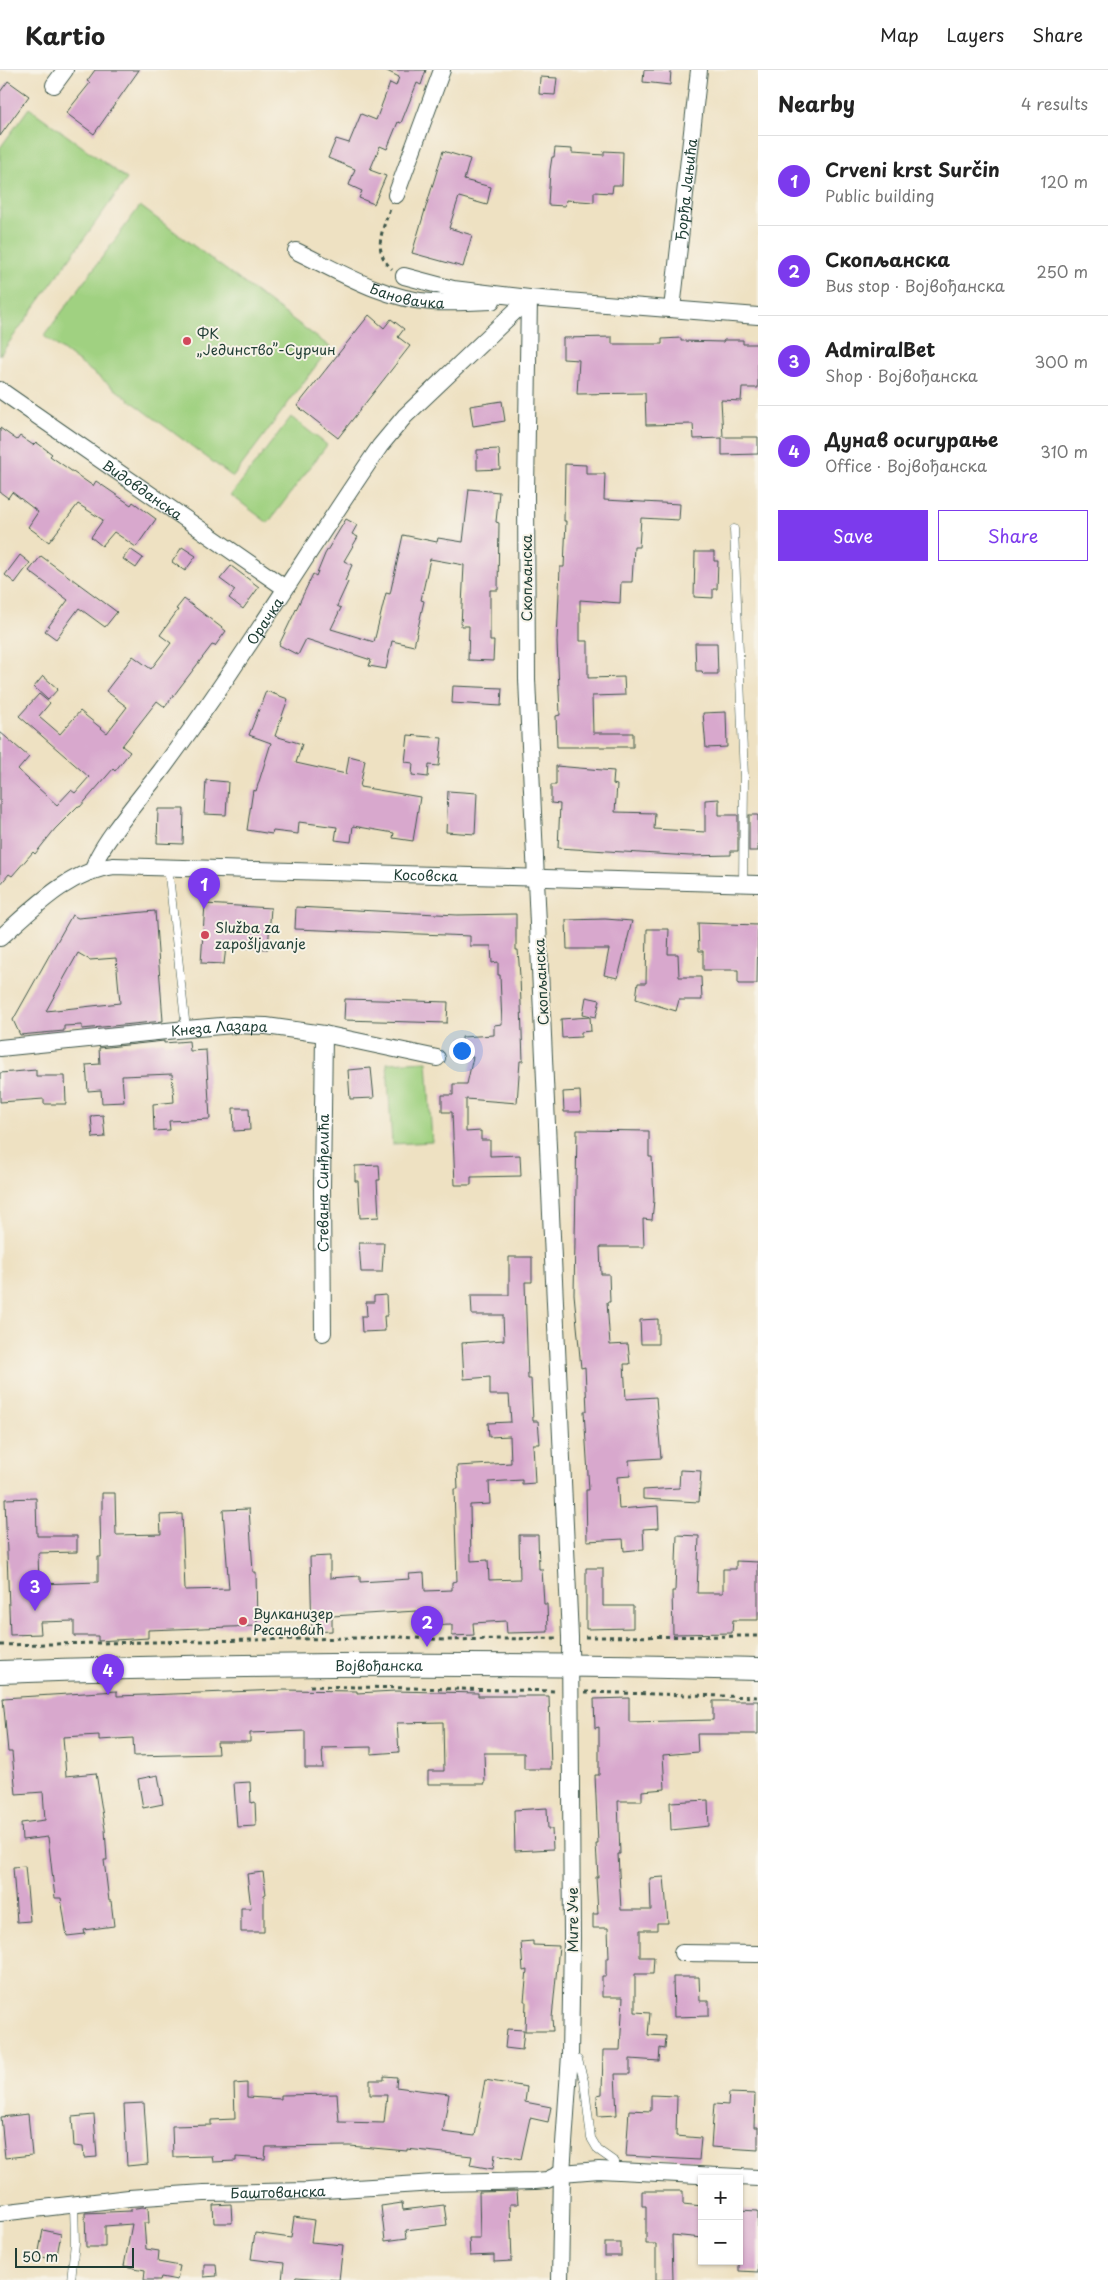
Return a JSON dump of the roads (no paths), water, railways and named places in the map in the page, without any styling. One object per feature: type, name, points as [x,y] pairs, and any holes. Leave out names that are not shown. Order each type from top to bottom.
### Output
[{"type":"main road","name":"Војвођанска","points":[[0,1672],[158,1667],[441,1664],[758,1669]]},
{"type":"street","points":[[54,85],[65,70]]},
{"type":"street","points":[[396,195],[442,70]]},
{"type":"street","name":"Ђорђа Јањића","points":[[672,309],[699,70]]},
{"type":"street","name":"Бановачка","points":[[296,251],[376,289],[430,302],[471,302],[529,298]]},
{"type":"street","name":"Бановачка","points":[[404,276],[453,289],[529,298],[758,316]]},
{"type":"street","name":"Орачка","points":[[94,868],[96,859],[202,716],[285,588],[386,439],[405,416],[529,298]]},
{"type":"street","name":"Скопљанска","points":[[529,298],[526,491],[527,669],[571,1666]]},
{"type":"street","name":"Видовданска","points":[[0,390],[285,588]]},
{"type":"street","name":"Косовска","points":[[94,868],[114,866],[168,867],[750,884]]},
{"type":"street","points":[[0,938],[35,907],[69,881],[94,868]]},
{"type":"street","name":"Кнеза Лазара","points":[[0,1048],[233,1025],[266,1026],[324,1034],[437,1058]]},
{"type":"street","name":"Стевана Синђелића","points":[[323,1333],[324,1034]]},
{"type":"street","name":"Мите Уче","points":[[560,2280],[558,2175],[570,2055],[572,1938],[571,1666]]},
{"type":"street","points":[[682,1953],[758,1954]]},
{"type":"street","name":"Баштованска","points":[[0,2213],[74,2204],[204,2194],[308,2191],[435,2182],[535,2181],[547,2180],[578,2170],[616,2170],[758,2178]]},
{"type":"lane","points":[[734,529],[750,884]]},
{"type":"lane","points":[[168,867],[186,1029]]},
{"type":"lane","points":[[570,2055],[578,2060],[582,2072],[591,2138],[598,2150],[615,2162],[616,2170]]},
{"type":"lane","points":[[72,2280],[75,2243],[74,2204]]},
{"type":"place","name":"ФК „Јединство”-Сурчин","points":[[187,341]]},
{"type":"place","name":"Crveni krst Surčin","points":[[204,909]]},
{"type":"place","name":"Služba za zapošljavanje","points":[[205,935]]},
{"type":"place","name":"AdmiralBet","points":[[35,1611]]},
{"type":"place","name":"Вулканизер Ресановић","points":[[243,1621]]},
{"type":"place","name":"Скопљанска","points":[[427,1647]]},
{"type":"place","name":"Дунав осигурање","points":[[108,1695]]}]
